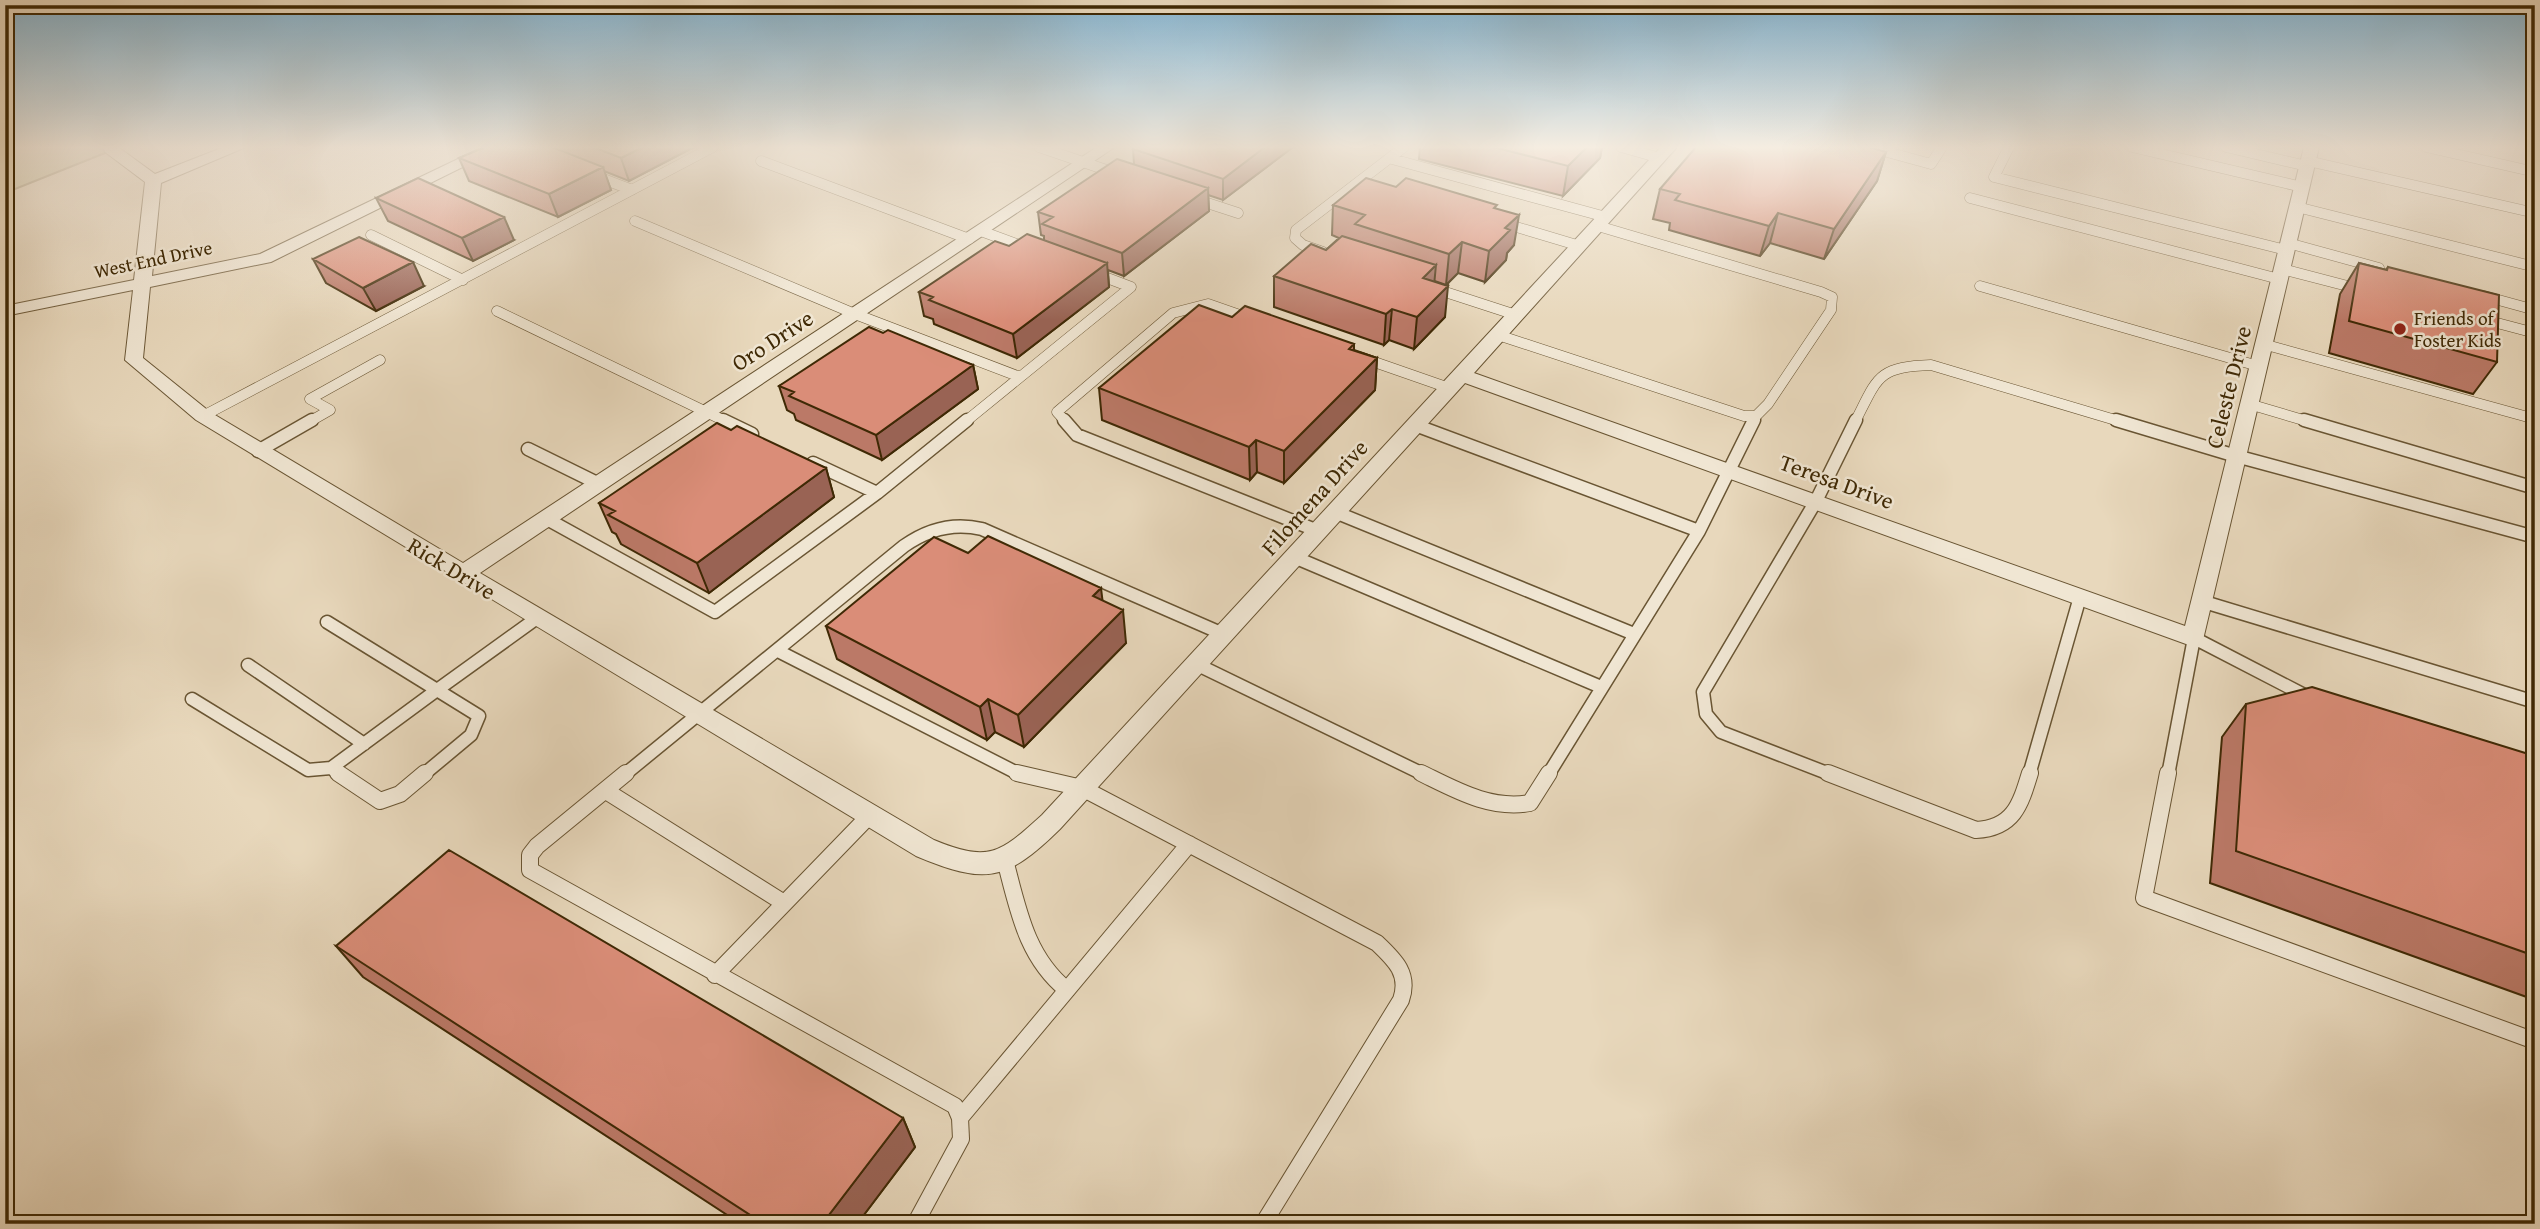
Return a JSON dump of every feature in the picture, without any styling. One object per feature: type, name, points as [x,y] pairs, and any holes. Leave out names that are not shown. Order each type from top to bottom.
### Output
[{"type":"street","name":"Rick Drive","points":[[150,204],[135,360],[203,416],[463,574],[870,815],[947,858],[995,864]]},
{"type":"street","name":"West End Drive","points":[[5,311],[265,258],[378,204]]},
{"type":"street","name":"Oro Drive","points":[[463,574],[1021,204]]},
{"type":"street","name":"Filomena Drive","points":[[995,864],[1032,841],[1618,204]]},
{"type":"street","name":"Celeste Drive","points":[[2194,638],[2297,207]]},
{"type":"street","name":"Teresa Drive","points":[[1455,382],[1730,470],[2194,638]]},
{"type":"lane","points":[[203,416],[605,204]]},
{"type":"lane","points":[[886,204],[975,235],[1044,254]]},
{"type":"lane","points":[[1212,204],[1238,213]]},
{"type":"lane","points":[[1328,254],[1303,245],[1295,238],[1296,230],[1330,204]]},
{"type":"lane","points":[[1196,664],[1475,799],[1513,806],[1530,803],[1699,531],[1756,416],[1768,404],[1832,310],[1832,297],[1821,292],[1543,204]]},
{"type":"lane","points":[[2002,204],[2284,260],[2392,272]]},
{"type":"lane","points":[[2090,204],[2284,260],[2375,293]]},
{"type":"lane","points":[[2503,204],[2535,212]]},
{"type":"lane","points":[[2297,207],[2535,267]]},
{"type":"lane","points":[[1486,218],[1580,246]]},
{"type":"lane","points":[[635,221],[855,314],[1020,377]]},
{"type":"lane","points":[[371,235],[463,279]]},
{"type":"lane","points":[[547,519],[715,612],[877,493],[1131,287],[1081,268]]},
{"type":"lane","points":[[1428,286],[1516,315]]},
{"type":"lane","points":[[1980,286],[2258,366]]},
{"type":"lane","points":[[2470,292],[2535,310]]},
{"type":"lane","points":[[1259,322],[1208,304],[1173,313],[1057,412],[1077,435],[1318,531]]},
{"type":"lane","points":[[497,311],[768,441]]},
{"type":"lane","points":[[2468,316],[2535,333]]},
{"type":"lane","points":[[1498,335],[1744,416],[1756,416]]},
{"type":"lane","points":[[2263,344],[2535,419]]},
{"type":"lane","points":[[1348,353],[1455,382]]},
{"type":"lane","points":[[258,451],[330,410],[310,399],[380,360]]},
{"type":"lane","points":[[2080,597],[2027,783],[2013,815],[1996,829],[1976,830],[1721,732],[1706,717],[1701,707],[1703,692],[1816,501],[1877,378],[1900,366],[1931,365],[2236,456],[2535,537]]},
{"type":"lane","points":[[2249,404],[2535,488]]},
{"type":"lane","points":[[1415,425],[1699,531]]},
{"type":"lane","points":[[528,449],[599,484]]},
{"type":"lane","points":[[804,458],[877,493]]},
{"type":"lane","points":[[1335,512],[1634,634]]},
{"type":"lane","points":[[915,1224],[961,1139],[960,1118],[955,1107],[530,870],[530,855],[537,846],[915,537],[958,525],[982,529],[1223,634]]},
{"type":"lane","points":[[1294,557],[1601,687]]},
{"type":"lane","points":[[2201,601],[2535,702]]},
{"type":"lane","points":[[192,699],[308,770],[331,768],[537,618]]},
{"type":"lane","points":[[327,622],[479,716],[471,735],[400,794],[380,801],[331,768]]},
{"type":"lane","points":[[2319,700],[2294,692],[2194,638],[2144,898],[2535,1041]]},
{"type":"lane","points":[[778,651],[1023,776],[1082,788],[1377,943],[1404,971],[1406,991],[1401,1000],[1263,1224]]},
{"type":"lane","points":[[248,665],[364,744]]},
{"type":"lane","points":[[606,791],[784,903]]},
{"type":"lane","points":[[715,975],[870,815]]},
{"type":"lane","points":[[960,1118],[1189,844]]},
{"type":"lane","points":[[995,864],[1035,959],[1051,980],[1067,990]]},
{"type":"building","points":[[390,204],[476,204],[504,217],[462,238]]},
{"type":"building","points":[[1049,204],[1186,204],[1122,253],[1042,224],[1053,217],[1038,212]]},
{"type":"building","points":[[1495,204],[1497,205],[1494,208],[1519,215],[1505,228],[1510,230],[1489,251],[1462,242],[1449,254],[1355,224],[1365,215],[1333,205]]},
{"type":"building","points":[[1691,204],[1851,204],[1834,229],[1778,213],[1769,226]]},
{"type":"building","points":[[1027,234],[1107,263],[1013,334],[929,300],[933,297],[919,292],[995,241],[1009,246]]},
{"type":"building","points":[[1342,236],[1436,265],[1423,278],[1448,286],[1417,317],[1392,309],[1386,314],[1274,276],[1311,244],[1326,250]]},
{"type":"building","points":[[359,237],[413,262],[363,288],[313,259]]},
{"type":"building","points":[[2359,263],[2387,270],[2388,267],[2499,295],[2497,362],[2349,321]]},
{"type":"building","points":[[1199,305],[1232,317],[1245,306],[1354,344],[1349,349],[1377,358],[1284,451],[1256,440],[1249,447],[1099,388]]},
{"type":"building","points":[[869,327],[883,333],[888,330],[973,365],[876,435],[789,396],[794,392],[779,386]]},
{"type":"building","points":[[717,423],[731,430],[737,426],[826,468],[697,563],[608,515],[615,511],[599,503]]},
{"type":"building","points":[[988,536],[1101,588],[1093,596],[1123,610],[1018,715],[988,699],[980,707],[826,626],[934,537],[968,553]]},
{"type":"building","points":[[2312,687],[2535,756],[2535,956],[2236,851],[2246,704]]},
{"type":"building","points":[[449,850],[903,1118],[822,1224],[764,1224],[336,946]]},
{"type":"place","name":"Friends of Foster Kids","points":[[2400,329]]}]
